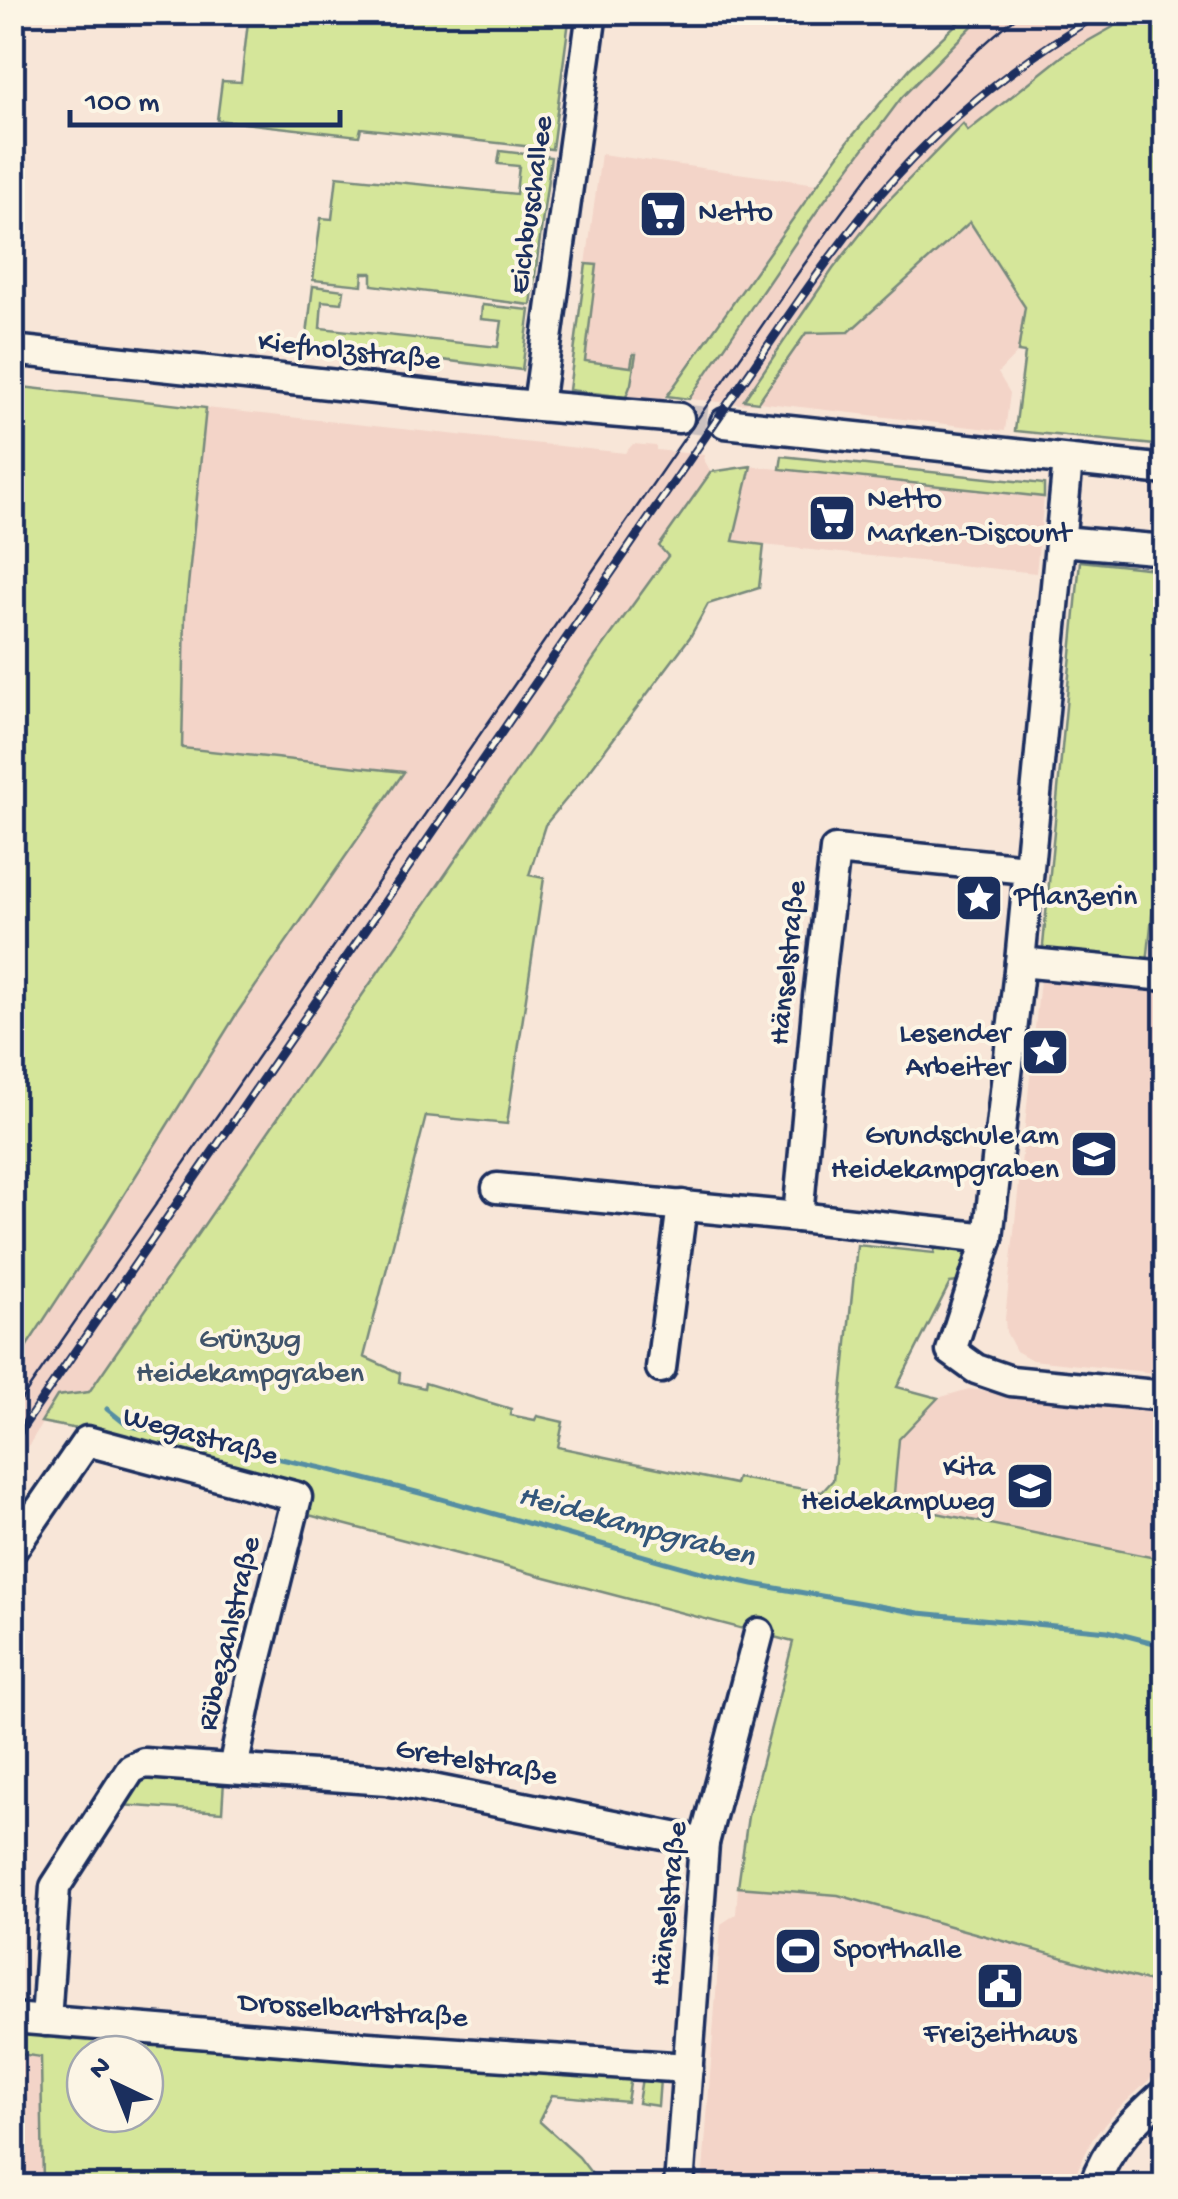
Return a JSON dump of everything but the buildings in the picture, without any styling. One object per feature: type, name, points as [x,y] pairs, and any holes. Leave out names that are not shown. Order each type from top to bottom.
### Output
[{"type":"street","name":"Eichbuschallee","points":[[538,406],[592,12]]},
{"type":"street","name":"Kiefholzstraße","points":[[12,350],[679,418]]},
{"type":"street","points":[[725,422],[1166,470]]},
{"type":"street","points":[[1068,460],[1020,962],[988,1238],[950,1351],[976,1370],[1012,1381],[1166,1396]]},
{"type":"street","points":[[1061,540],[1166,550]]},
{"type":"street","name":"Hänselstraße","points":[[798,1217],[835,850],[1028,869]]},
{"type":"street","points":[[1020,962],[1166,976]]},
{"type":"street","points":[[497,1188],[988,1238]]},
{"type":"street","points":[[661,1368],[682,1205]]},
{"type":"street","name":"Wegastraße","points":[[12,1550],[87,1441],[297,1497]]},
{"type":"street","name":"Rübezahlstraße","points":[[46,2021],[54,1887],[132,1769],[144,1763],[233,1768],[297,1497]]},
{"type":"street","name":"Hänselstraße","points":[[678,2186],[704,1843],[759,1632]]},
{"type":"street","name":"Gretelstraße","points":[[233,1768],[387,1780],[704,1843]]},
{"type":"street","name":"Drosselbartstraße","points":[[12,2018],[688,2068]]},
{"type":"street","points":[[1094,2186],[1118,2140],[1166,2092]]},
{"type":"shaded area","points":[[985,13],[1138,13],[1130,17],[971,222],[1025,307],[1018,352],[998,373],[1010,393],[1005,431],[758,402],[689,399],[819,208],[902,97]]},
{"type":"shaded area","points":[[601,154],[817,184],[663,400],[569,390]]},
{"type":"shaded area","points":[[206,408],[625,453],[633,444],[656,446],[656,450],[705,455],[711,472],[659,546],[668,555],[89,1392],[57,1397],[13,1473],[13,1367],[237,1013],[404,773],[181,748],[185,615]]},
{"type":"shaded area","points":[[751,466],[1044,497],[1036,573],[733,542]]},
{"type":"shaded area","name":"Grundschule am Heidekampgraben","points":[[1040,980],[1165,990],[1165,1374],[1032,1360],[1016,1351],[1006,1332]]},
{"type":"shaded area","name":"Kita Heidekampweg","points":[[969,1389],[1165,1411],[1165,1560],[893,1504],[899,1439],[938,1398]]},
{"type":"shaded area","points":[[738,1887],[838,1895],[1165,1986],[1165,2065],[1093,2138],[1073,2186],[702,2186],[721,1924],[736,1914]]},
{"type":"shaded area","points":[[13,2053],[41,2056],[43,2186],[13,2186]]},
{"type":"green space","points":[[969,12],[985,13],[902,97],[819,208],[689,399],[667,396],[849,140],[910,68]]},
{"type":"green space","points":[[249,13],[570,13],[552,149],[361,128],[359,136],[217,120],[222,81],[241,82]]},
{"type":"green space","points":[[1138,13],[1165,13],[1165,446],[1015,431],[1025,353],[1018,352],[1025,307],[970,222],[849,332],[806,333],[758,402],[744,400],[833,269],[881,208],[963,124],[968,131],[1065,54]]},
{"type":"green space","points":[[500,151],[551,157],[531,305],[372,285],[372,273],[363,273],[362,285],[313,280],[321,218],[332,219],[337,176],[516,194],[519,166],[498,164]]},
{"type":"green space","points":[[586,264],[597,265],[585,361],[631,367],[636,354],[626,397],[569,390]]},
{"type":"green space","points":[[313,286],[344,290],[342,303],[322,301],[320,328],[498,347],[502,321],[481,319],[482,305],[530,310],[522,370],[306,343]]},
{"type":"green space","points":[[13,386],[206,408],[185,615],[182,748],[404,772],[237,1013],[13,1367]]},
{"type":"green space","points":[[782,456],[1044,484],[1044,497],[780,469]]},
{"type":"green space","name":"Grünzug Heidekampgraben","points":[[751,466],[733,541],[764,545],[759,588],[708,604],[690,637],[545,825],[529,875],[544,878],[507,1124],[426,1116],[364,1357],[400,1373],[399,1382],[424,1388],[425,1383],[511,1409],[510,1415],[563,1422],[558,1447],[735,1484],[737,1478],[822,1492],[833,1480],[857,1245],[934,1253],[937,1240],[967,1248],[958,1282],[950,1283],[897,1387],[938,1398],[899,1439],[893,1504],[1165,1560],[1165,1986],[838,1895],[738,1887],[748,1816],[793,1642],[305,1514],[93,1432],[41,1422],[57,1396],[89,1392],[668,556],[659,546],[711,472]]},
{"type":"green space","points":[[1080,561],[1165,570],[1166,780],[1147,964],[1042,956]]},
{"type":"green space","points":[[143,1776],[224,1781],[222,1812],[119,1805]]},
{"type":"green space","points":[[12,2031],[65,2035],[65,2134],[165,2134],[165,2042],[631,2077],[627,2102],[552,2095],[539,2121],[579,2157],[601,2186],[43,2186],[41,2057],[13,2053]]},
{"type":"green space","points":[[642,2078],[660,2079],[658,2106],[638,2103]]},
{"type":"waterway","name":"Heidekampgraben","points":[[107,1409],[127,1425],[420,1493],[708,1574],[919,1613],[1108,1631],[1166,1646]]},
{"type":"tunnel","points":[[679,418],[725,423]]},
{"type":"tram line","points":[[12,1413],[852,197],[931,98],[1023,12]]},
{"type":"railway","points":[[12,1443],[831,257],[898,174],[944,128],[1020,66],[1102,12]]},
{"type":"place","name":"Netto","points":[[663,214]]},
{"type":"place","name":"Netto Marken-Discount","points":[[832,518]]},
{"type":"place","name":"Pflanzerin","points":[[979,898]]},
{"type":"place","name":"Lesender Arbeiter","points":[[1045,1052]]},
{"type":"place","name":"Grundschule am Heidekampgraben","points":[[1094,1154]]},
{"type":"place","name":"Kita Heidekampweg","points":[[1030,1486]]},
{"type":"place","name":"Sporthalle","points":[[798,1951]]},
{"type":"place","name":"Freizeithaus","points":[[1000,1986]]}]
